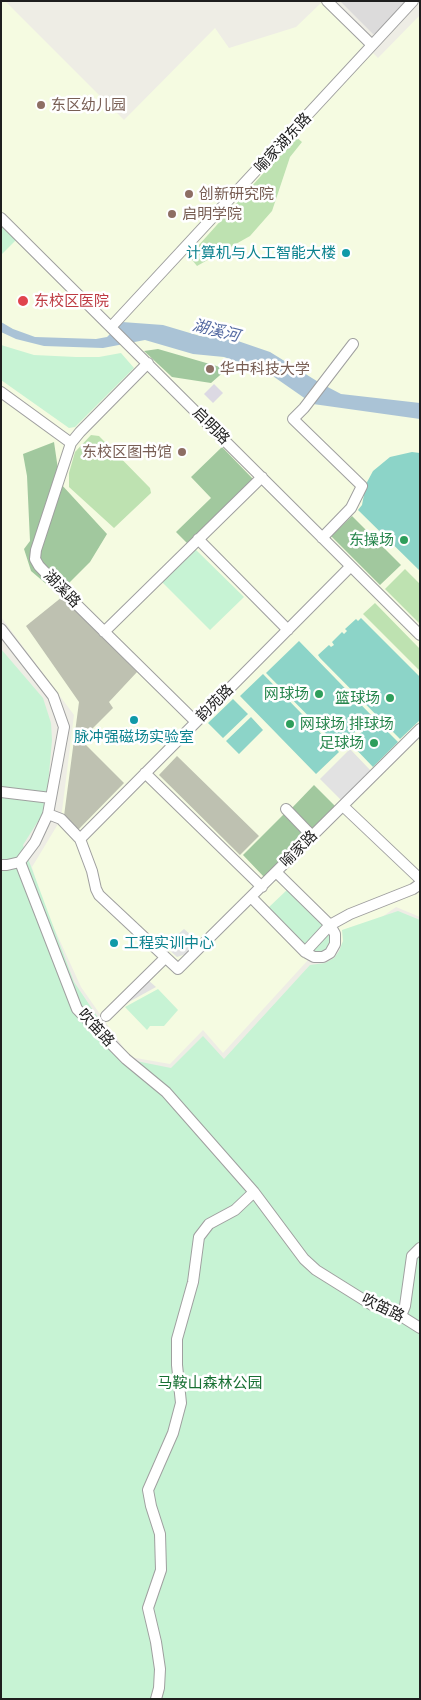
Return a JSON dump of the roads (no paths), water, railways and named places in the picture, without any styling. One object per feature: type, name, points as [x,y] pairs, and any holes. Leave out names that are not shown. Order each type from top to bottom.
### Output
[{"type":"street","points":[[327,1],[372,45]]},
{"type":"street","name":"喻家湖东路","points":[[111,327],[413,1]]},
{"type":"street","name":"启明路","points":[[1,218],[420,635]]},
{"type":"street","points":[[322,538],[351,508],[362,486],[294,419],[353,344]]},
{"type":"street","points":[[1,392],[71,444],[80,432],[148,363]]},
{"type":"street","name":"湖溪路","points":[[71,444],[36,550],[36,559],[39,566],[196,722]]},
{"type":"street","points":[[104,632],[262,477]]},
{"type":"street","points":[[198,540],[288,630]]},
{"type":"street","name":"韵苑路","points":[[80,839],[350,567]]},
{"type":"street","points":[[1,629],[53,696],[64,727],[48,814],[35,842],[20,862],[1,865]]},
{"type":"street","name":"喻家路","points":[[165,958],[178,969],[420,729]]},
{"type":"street","points":[[145,773],[262,886]]},
{"type":"street","points":[[2,791],[51,798]]},
{"type":"street","points":[[343,806],[420,879]]},
{"type":"street","points":[[286,809],[312,836]]},
{"type":"street","points":[[48,814],[61,819],[80,839],[99,895],[165,958],[106,1016]]},
{"type":"street","name":"吹笛路","points":[[20,862],[77,1010],[126,1059],[166,1092],[254,1192],[310,1265],[372,1305],[400,1316],[420,1328]]},
{"type":"street","points":[[251,897],[305,952],[314,957],[323,957],[330,953],[335,944],[335,934],[330,925],[276,872]]},
{"type":"street","points":[[305,952],[330,925],[350,914],[413,889],[420,884]]},
{"type":"street","points":[[156,1699],[159,1688],[160,1669],[148,1608],[161,1570],[160,1534],[148,1490],[173,1433],[181,1403],[177,1365],[177,1339],[193,1282],[199,1237],[209,1224],[235,1210],[254,1192]]},
{"type":"street","points":[[400,1316],[405,1306],[412,1256],[420,1248]]},
{"type":"place","name":"东区幼儿园","points":[[41,105]]},
{"type":"place","name":"创新研究院","points":[[189,194]]},
{"type":"place","name":"启明学院","points":[[172,214]]},
{"type":"place","name":"计算机与人工智能大楼","points":[[346,253]]},
{"type":"place","name":"东校区医院","points":[[23,301]]},
{"type":"place","name":"华中科技大学","points":[[210,369]]},
{"type":"place","name":"东校区图书馆","points":[[182,452]]},
{"type":"place","name":"东操场","points":[[404,540]]},
{"type":"place","name":"网球场","points":[[319,694]]},
{"type":"place","name":"篮球场","points":[[390,698]]},
{"type":"place","name":"脉冲强磁场实验室","points":[[134,720]]},
{"type":"place","name":"网球场 排球场","points":[[290,724]]},
{"type":"place","name":"足球场","points":[[374,743]]},
{"type":"place","name":"工程实训中心","points":[[114,943]]},
{"type":"water label","name":"湖溪河","points":[[216,331]]},
{"type":"park label","name":"马鞍山森林公园","points":[[210,1383]]}]
